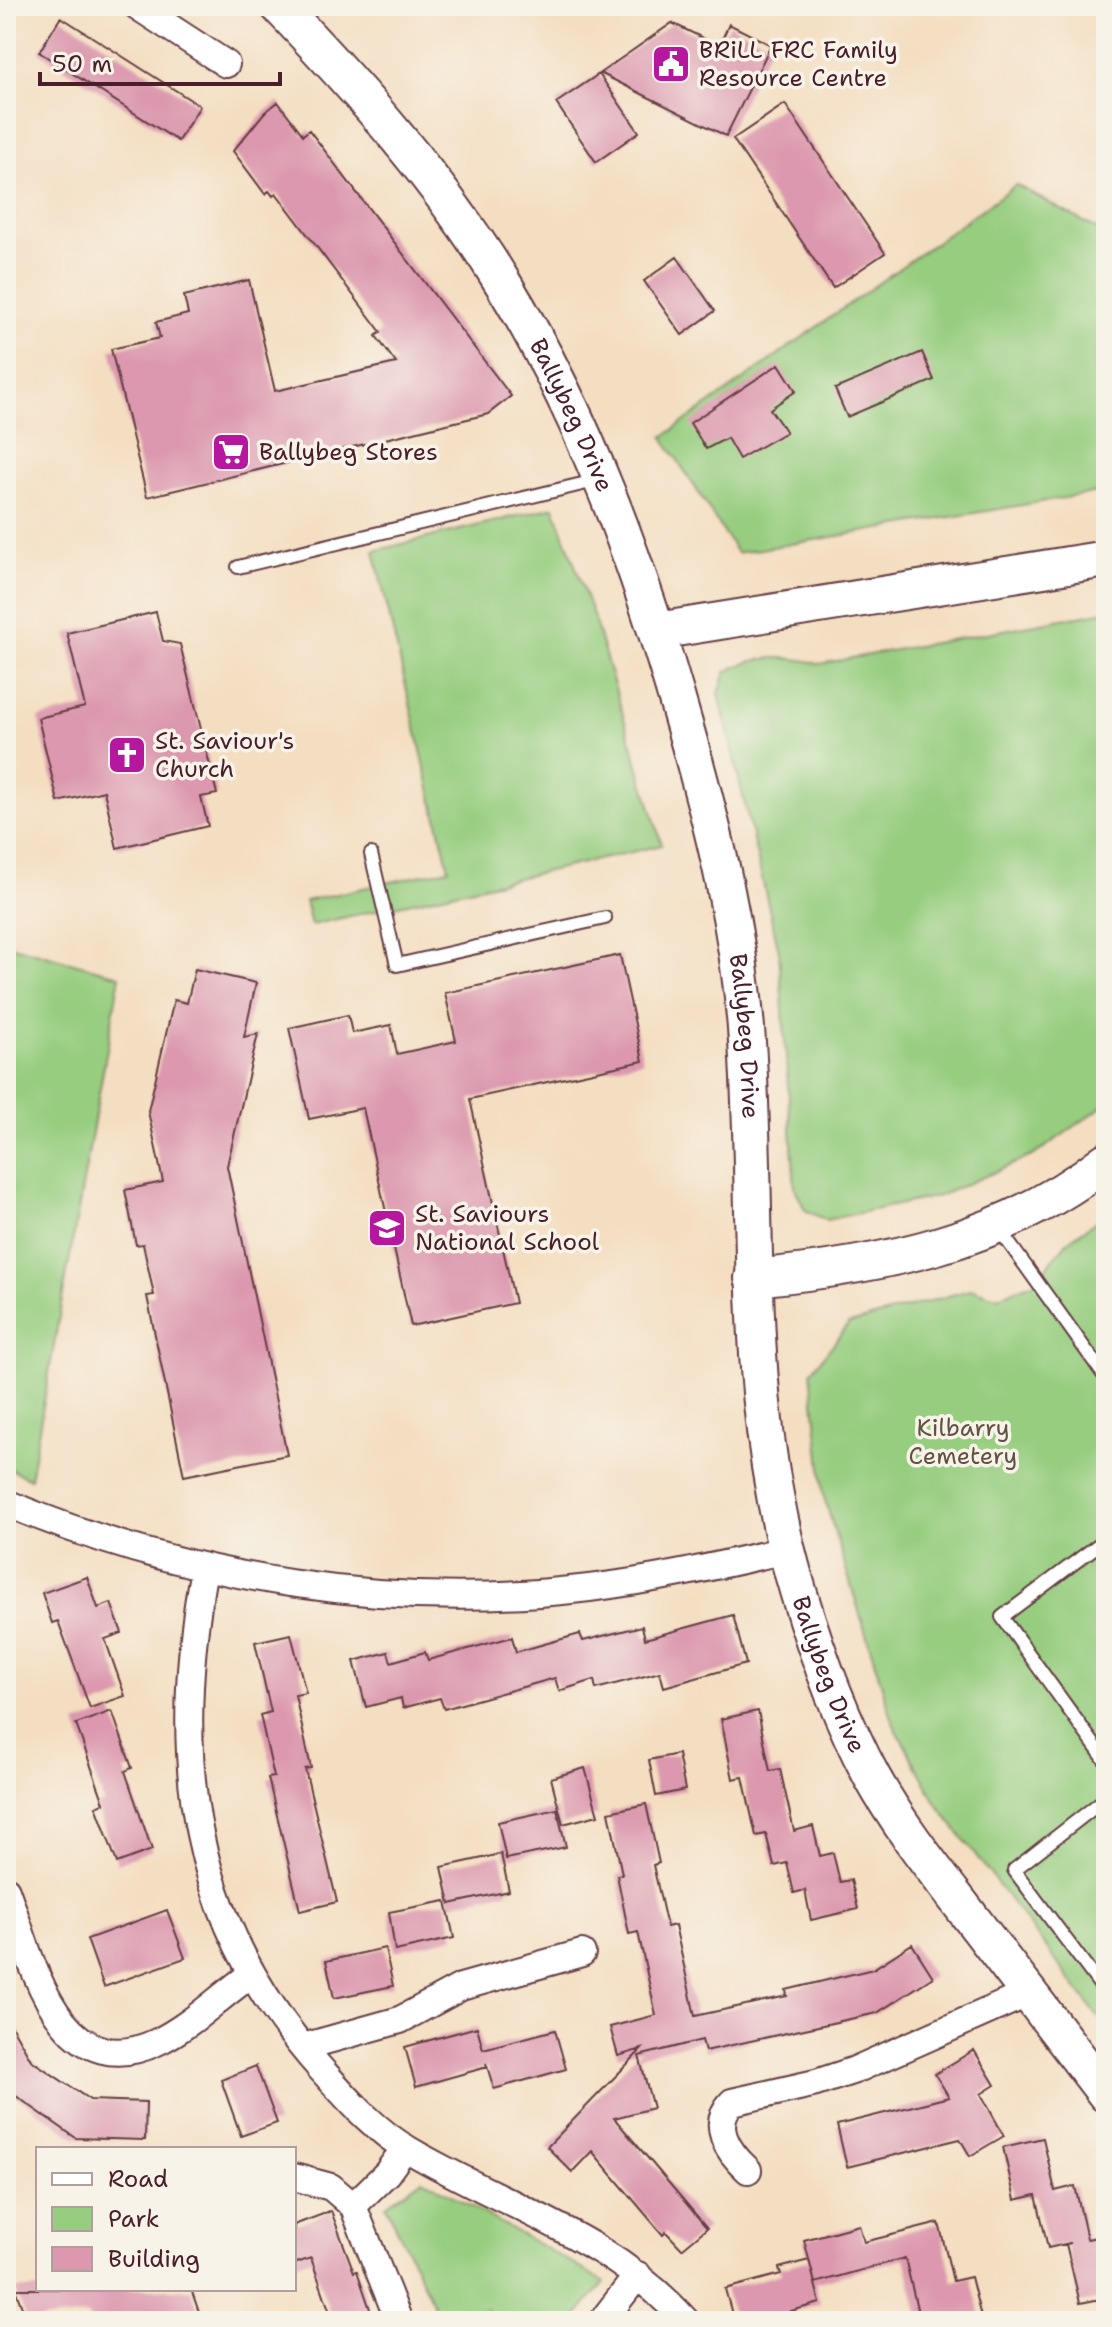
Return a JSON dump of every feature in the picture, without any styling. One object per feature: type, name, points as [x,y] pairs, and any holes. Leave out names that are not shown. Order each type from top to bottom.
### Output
[{"type":"street","points":[[137,6],[226,64]]},
{"type":"street","name":"Ballybeg Drive","points":[[279,6],[405,148],[474,239],[534,339],[602,479],[657,631],[713,825],[735,927],[751,1112],[753,1278],[762,1427],[786,1550],[831,1688],[874,1781],[917,1846],[1106,2094]]},
{"type":"street","points":[[657,631],[1106,559]]},
{"type":"street","points":[[753,1278],[902,1258],[997,1226],[1050,1198],[1106,1161]]},
{"type":"street","points":[[6,1503],[103,1539],[204,1568],[343,1590],[502,1595],[652,1579],[786,1550]]},
{"type":"street","points":[[204,1568],[195,1621],[187,1708],[194,1807],[217,1895],[252,1974],[303,2047],[348,2099],[405,2148],[571,2231],[638,2275],[686,2321]]},
{"type":"street","points":[[6,1890],[55,2014],[76,2037],[100,2049],[130,2051],[156,2042],[252,1974]]},
{"type":"street","points":[[303,2047],[400,2020],[461,1987],[582,1953]]},
{"type":"street","points":[[748,2170],[737,2160],[723,2138],[722,2116],[732,2102],[816,2083],[855,2070],[1029,1993]]},
{"type":"street","points":[[353,2206],[387,2173],[405,2148]]},
{"type":"street","points":[[296,2178],[331,2187],[353,2206],[399,2321]]},
{"type":"street","points":[[602,2321],[638,2275]]},
{"type":"lane","points":[[238,567],[602,479]]},
{"type":"lane","points":[[371,854],[397,965],[605,918]]},
{"type":"lane","points":[[997,1226],[1106,1378]]},
{"type":"lane","points":[[1106,1539],[1002,1617],[1106,1761]]},
{"type":"lane","points":[[1106,1798],[1014,1870],[1106,1993]]},
{"type":"green space","points":[[1016,185],[1106,234],[1106,491],[737,553],[663,437]]},
{"type":"green space","points":[[554,507],[593,615],[662,845],[311,925],[305,901],[449,869],[374,551]]},
{"type":"green space","points":[[1106,611],[1106,1104],[1034,1155],[939,1196],[826,1220],[805,1210],[795,1188],[779,951],[719,694],[726,672],[760,659],[796,659],[820,664]]},
{"type":"green space","points":[[6,944],[120,976],[30,1479],[6,1467]]},
{"type":"green space","name":"Kilbarry Cemetery","points":[[1106,1214],[1106,2027],[937,1804],[894,1725],[824,1497],[811,1372],[849,1324],[973,1289],[996,1297],[1035,1282],[1067,1242]]},
{"type":"green space","points":[[423,2179],[605,2282],[573,2321],[494,2321],[486,2309],[441,2321],[386,2205]]},
{"type":"building","points":[[61,17],[200,106],[178,141],[39,52]]},
{"type":"building","points":[[672,23],[719,46],[729,24],[771,45],[726,136],[600,73]]},
{"type":"building","points":[[599,74],[639,132],[596,162],[556,103]]},
{"type":"building","points":[[278,102],[303,135],[309,130],[511,396],[488,414],[147,497],[111,349],[160,338],[156,322],[188,314],[184,296],[249,280],[275,391],[396,363],[376,336],[381,332],[276,193],[273,196],[269,191],[265,194],[233,151],[264,113]]},
{"type":"building","points":[[785,104],[885,253],[833,288],[733,139]]},
{"type":"building","points":[[677,257],[715,311],[682,335],[644,281]]},
{"type":"building","points":[[922,352],[934,380],[847,417],[835,389]]},
{"type":"building","points":[[779,364],[796,391],[770,409],[786,432],[739,459],[727,438],[706,449],[690,423]]},
{"type":"building","name":"St. Saviour's Church","points":[[156,612],[163,641],[180,644],[217,794],[201,797],[208,826],[117,848],[104,791],[58,802],[38,718],[85,707],[67,633]]},
{"type":"building","points":[[620,955],[643,1061],[470,1099],[515,1303],[411,1326],[363,1108],[309,1119],[289,1028],[348,1015],[352,1033],[391,1025],[397,1054],[456,1041],[445,993]]},
{"type":"building","points":[[195,969],[256,983],[244,1037],[258,1034],[227,1166],[287,1455],[184,1476],[147,1296],[154,1295],[143,1244],[136,1245],[125,1190],[163,1182],[148,1111],[174,1000],[187,1003]]},
{"type":"building","points":[[87,1577],[98,1608],[111,1603],[122,1633],[105,1639],[125,1696],[90,1708],[58,1621],[52,1623],[42,1593]]},
{"type":"building","points":[[733,1615],[746,1664],[664,1687],[660,1672],[596,1689],[594,1680],[559,1691],[555,1678],[444,1709],[440,1698],[403,1708],[401,1698],[366,1707],[354,1661],[388,1652],[391,1662],[425,1652],[428,1660],[512,1637],[516,1652],[580,1634],[583,1641],[642,1626],[645,1639]]},
{"type":"building","points":[[291,1634],[306,1693],[295,1695],[311,1768],[305,1769],[337,1902],[300,1911],[268,1778],[274,1777],[260,1715],[271,1712],[255,1642]]},
{"type":"building","points":[[112,1711],[132,1768],[125,1771],[152,1850],[117,1863],[96,1806],[104,1803],[76,1724]]},
{"type":"building","points":[[758,1711],[770,1771],[780,1769],[794,1831],[813,1826],[820,1856],[833,1853],[840,1882],[851,1880],[858,1909],[811,1920],[805,1890],[794,1893],[787,1863],[774,1866],[766,1834],[756,1836],[743,1777],[733,1779],[721,1719]]},
{"type":"building","points":[[678,1754],[685,1790],[656,1796],[649,1760]]},
{"type":"building","points":[[585,1768],[598,1815],[563,1824],[551,1778]]},
{"type":"building","points":[[646,1804],[659,1863],[653,1865],[667,1927],[675,1925],[695,2016],[787,1996],[786,1990],[873,1969],[912,1944],[933,1977],[877,2013],[705,2051],[702,2040],[639,2056],[653,2108],[614,2118],[707,2228],[682,2249],[666,2232],[663,2235],[592,2151],[572,2172],[547,2147],[642,2049],[618,2056],[610,2027],[656,2015],[638,1932],[629,1934],[617,1875],[622,1874],[609,1812]]},
{"type":"building","points":[[557,1809],[566,1847],[506,1859],[498,1822]]},
{"type":"building","points":[[501,1854],[509,1891],[450,1904],[442,1867]]},
{"type":"building","points":[[446,1901],[454,1938],[395,1951],[389,1912]]},
{"type":"building","points":[[167,1910],[185,1958],[104,1987],[87,1939]]},
{"type":"building","points":[[385,1948],[393,1986],[334,1998],[326,1961]]},
{"type":"building","points":[[6,2016],[31,2060],[90,2100],[146,2102],[145,2140],[76,2138],[6,2089]]},
{"type":"building","points":[[477,2027],[483,2049],[555,2030],[566,2069],[494,2089],[486,2063],[487,2067],[416,2087],[405,2047]]},
{"type":"building","points":[[974,2050],[995,2085],[981,2094],[1004,2136],[970,2156],[960,2139],[847,2167],[837,2125],[949,2097],[935,2074]]},
{"type":"building","points":[[256,2066],[277,2123],[241,2136],[221,2080]]},
{"type":"building","points":[[1043,2138],[1055,2191],[1075,2186],[1087,2239],[1106,2235],[1106,2298],[1080,2303],[1066,2244],[1070,2243],[1048,2248],[1036,2195],[1015,2200],[1003,2147]]},
{"type":"building","points":[[331,2211],[374,2321],[333,2321],[311,2258],[296,2263],[296,2224]]},
{"type":"building","points":[[939,2223],[953,2281],[971,2277],[982,2321],[920,2321],[905,2258],[815,2283],[804,2240],[859,2225],[864,2242]]},
{"type":"building","points":[[809,2260],[820,2303],[791,2311],[792,2316],[775,2321],[734,2321],[725,2289],[781,2274],[779,2268]]},
{"type":"building","points":[[15,2289],[192,2291],[202,2321],[90,2321],[88,2315],[27,2321]]},
{"type":"place","name":"BRiLL FRC Family Resource Centre","points":[[671,64]]},
{"type":"place","name":"Ballybeg Stores","points":[[231,452]]},
{"type":"place","name":"St. Saviour's Church","points":[[127,755]]},
{"type":"place","name":"St. Saviours National School","points":[[387,1228]]}]
